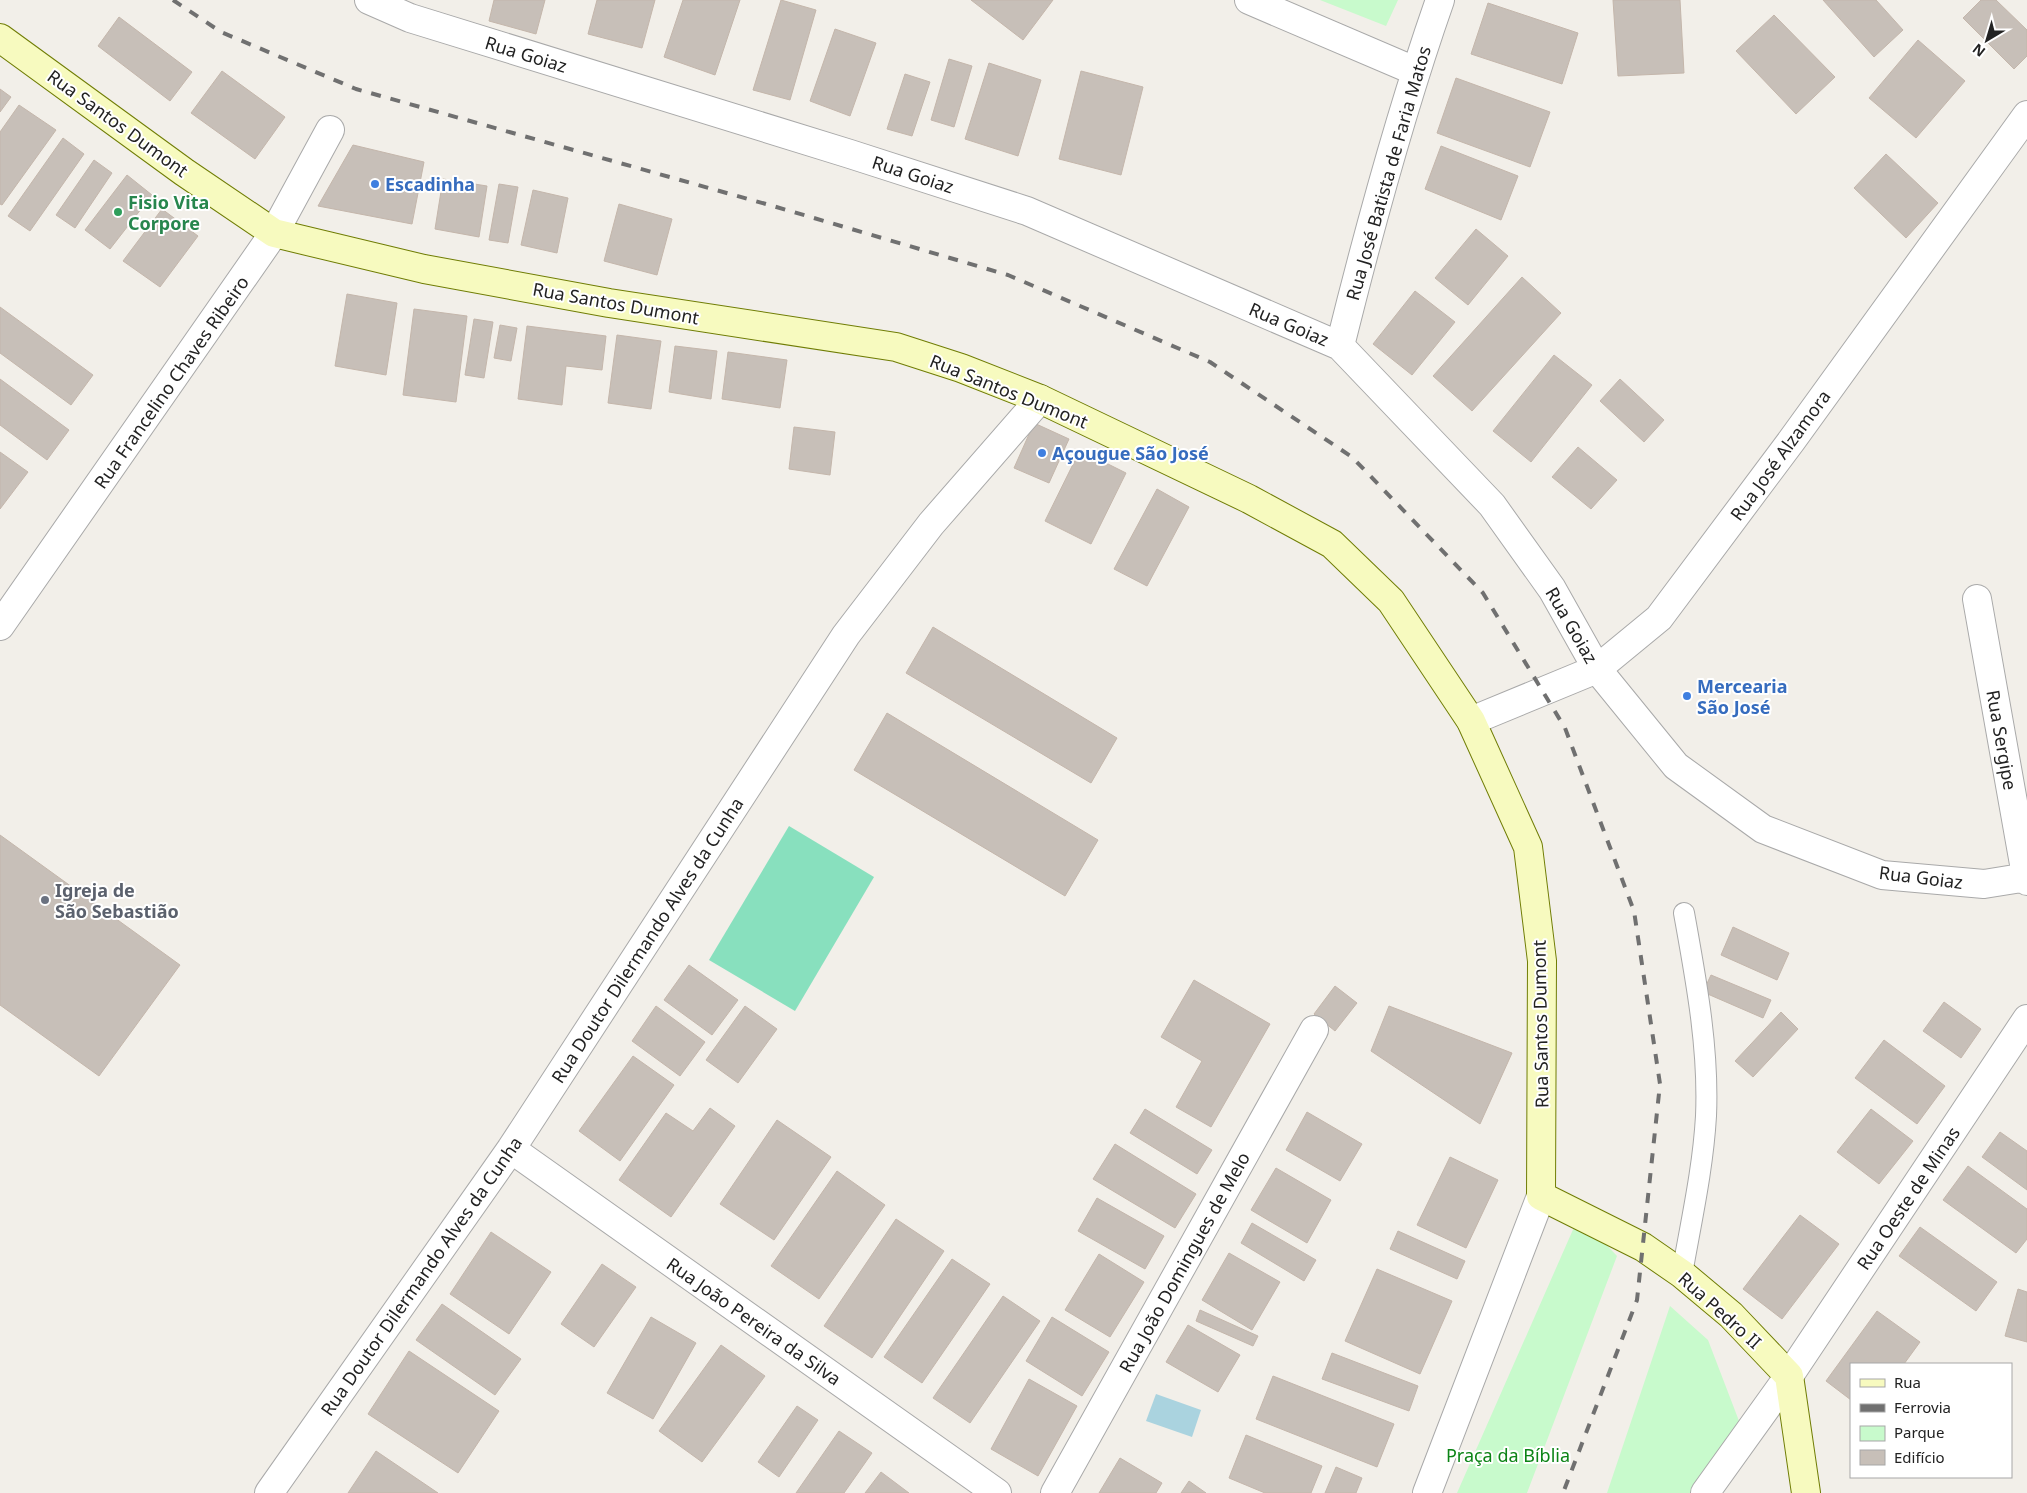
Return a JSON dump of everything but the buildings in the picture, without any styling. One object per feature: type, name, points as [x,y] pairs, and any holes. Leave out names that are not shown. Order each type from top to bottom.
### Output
[{"type":"main road","name":"Rua Santos Dumont","points":[[0,38],[184,172],[274,234],[424,269],[589,300],[896,347],[961,368],[1040,399],[1249,499],[1332,544],[1391,601],[1471,721],[1528,847],[1542,961],[1541,1196]]},
{"type":"main road","name":"Rua Pedro II","points":[[1541,1196],[1643,1247],[1682,1274],[1731,1315],[1789,1376]]},
{"type":"main road","points":[[1789,1376],[1806,1493]]},
{"type":"street","name":"Rua Goiaz","points":[[368,0],[416,9],[850,154],[1028,211],[1340,346],[1492,505],[1552,589],[1597,669],[1676,766],[1763,830],[1882,875],[1984,884],[2027,878]]},
{"type":"street","points":[[1249,0],[1415,71]]},
{"type":"street","name":"Rua José Batista de Faria Matos","points":[[1340,346],[1376,205],[1415,71],[1440,0]]},
{"type":"street","name":"Rua José Alzamora","points":[[1471,721],[1597,669],[1659,618],[1780,456],[2027,115]]},
{"type":"street","name":"Rua Francelino Chaves Ribeiro","points":[[0,626],[274,234],[330,130]]},
{"type":"street","name":"Rua Doutor Dilermando Alves da Cunha","points":[[269,1493],[511,1149],[846,635],[931,524],[1040,399]]},
{"type":"street","name":"Rua Sergipe","points":[[1977,599],[2027,878]]},
{"type":"street","name":"Rua Oeste de Minas","points":[[1705,1493],[1789,1376],[2027,1020]]},
{"type":"street","name":"Rua João Domingues de Melo","points":[[1055,1493],[1314,1030]]},
{"type":"street","name":"Rua João Pereira da Silva","points":[[511,1149],[997,1493]]},
{"type":"street","name":"Rua Santos Dumont","points":[[1427,1493],[1541,1196]]},
{"type":"lane","points":[[1682,1274],[1696,1195],[1706,1116],[1704,1044],[1699,999],[1684,913]]},
{"type":"green space","points":[[1320,0],[1398,0],[1386,26]]},
{"type":"green space","points":[[789,826],[874,877],[795,1011],[709,960]]},
{"type":"green space","name":"Praça da Bíblia","points":[[1579,1216],[1617,1256],[1527,1493],[1457,1493]]},
{"type":"green space","points":[[1670,1306],[1708,1340],[1744,1434],[1699,1493],[1607,1493]]},
{"type":"water","points":[[1156,1394],[1201,1410],[1192,1437],[1146,1421]]},
{"type":"railway","points":[[173,0],[221,32],[356,89],[773,206],[1008,275],[1210,362],[1352,457],[1483,593],[1565,728],[1634,911],[1660,1084],[1637,1300],[1563,1493]]},
{"type":"place","name":"Escadinha","points":[[375,184]]},
{"type":"place","name":"Fisio Vita Corpore","points":[[118,212]]},
{"type":"place","name":"Açougue São José","points":[[1042,453]]},
{"type":"place","name":"Mercearia São José","points":[[1687,696]]},
{"type":"place","name":"Igreja de São Sebastião","points":[[45,900]]}]
